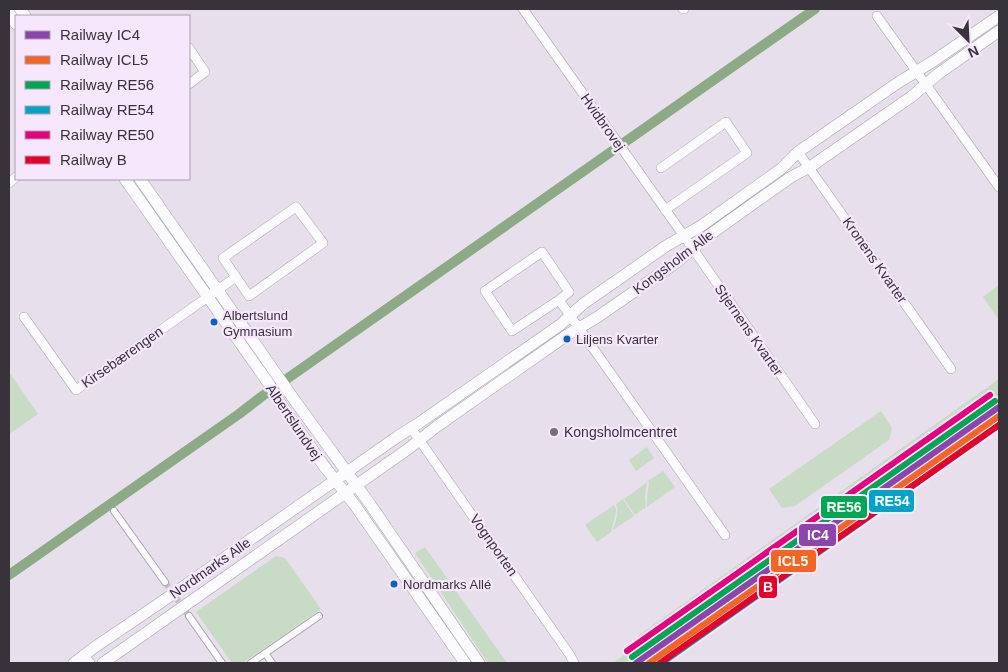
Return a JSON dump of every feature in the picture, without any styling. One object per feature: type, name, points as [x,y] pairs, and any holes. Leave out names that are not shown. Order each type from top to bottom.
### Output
[{"type":"street","name":"Hvidbrovej","points":[[523,9],[684,236]]},
{"type":"street","points":[[877,16],[999,187]]},
{"type":"street","name":"Kongsholm Alle","points":[[347,473],[560,325],[584,304],[658,251],[701,226],[781,169],[798,152],[999,16]]},
{"type":"street","name":"Kongsholm Alle","points":[[345,493],[568,335],[677,262],[708,236],[791,177],[810,167],[911,97],[938,74],[999,31]]},
{"type":"street","points":[[190,50],[205,72],[190,83]]},
{"type":"street","points":[[661,168],[726,122],[747,153],[665,210]]},
{"type":"street","name":"Kronens Kvarter","points":[[798,152],[952,369]]},
{"type":"street","name":"Albertslundvej","points":[[126,180],[208,297],[274,381],[294,398],[479,663]]},
{"type":"street","name":"Albertslundvej","points":[[141,180],[218,290],[274,381],[282,406],[324,466],[354,504],[465,663]]},
{"type":"street","points":[[296,207],[322,243],[249,296],[236,278],[223,258],[296,207]]},
{"type":"street","name":"Stjernens Kvarter","points":[[684,236],[815,424]]},
{"type":"street","points":[[542,252],[570,292],[559,300],[512,331],[485,291],[542,252]]},
{"type":"street","name":"Kirsebærengen","points":[[24,316],[76,390],[236,278]]},
{"type":"street","points":[[559,300],[724,535]]},
{"type":"street","name":"Vognporten","points":[[411,428],[570,654],[574,663]]},
{"type":"street","name":"Nordmarks Alle","points":[[74,663],[87,659],[165,600],[347,473]]},
{"type":"street","name":"Nordmarks Alle","points":[[102,663],[345,493]]},
{"type":"street","points":[[114,511],[165,582]]},
{"type":"street","points":[[189,616],[222,663]]},
{"type":"street","points":[[251,663],[319,616]]},
{"type":"street","points":[[265,653],[272,663]]},
{"type":"green space","points":[[999,285],[999,320],[983,297]]},
{"type":"green space","points":[[9,372],[38,414],[9,434]]},
{"type":"green space","points":[[999,379],[999,402],[624,663],[613,663],[636,647],[639,635]]},
{"type":"green space","points":[[881,411],[892,428],[889,440],[795,506],[782,508],[769,489]]},
{"type":"green space","points":[[647,447],[654,458],[636,471],[629,460]]},
{"type":"green space","points":[[663,471],[675,487],[647,507],[648,481]]},
{"type":"green space","points":[[647,482],[646,507],[635,515],[624,499]]},
{"type":"green space","points":[[623,499],[634,516],[613,530],[617,514],[616,504]]},
{"type":"green space","points":[[614,505],[616,512],[611,532],[597,542],[585,525]]},
{"type":"green space","points":[[425,547],[507,663],[488,663],[415,553]]},
{"type":"green space","points":[[276,556],[285,558],[321,609],[243,663],[232,663],[196,612]]},
{"type":"waterway","points":[[9,575],[815,9]]},
{"type":"tunnel","points":[[165,582],[189,616]]},
{"type":"rail line","name":"RE50","points":[[627,651],[990,395]]},
{"type":"rail line","name":"RE56","points":[[632,657],[995,401]]},
{"type":"rail line","name":"IC4","points":[[636,663],[999,407]]},
{"type":"rail line","name":"ICL5","points":[[649,663],[999,416]]},
{"type":"rail line","name":"RE54","points":[[662,663],[999,425]]},
{"type":"rail line","name":"B","points":[[660,663],[999,425]]},
{"type":"place","name":"Albertslund Gymnasium","points":[[214,322]]},
{"type":"place","name":"Liljens Kvarter","points":[[567,339]]},
{"type":"place","name":"Kongsholmcentret","points":[[554,432]]},
{"type":"place","name":"Nordmarks Allé","points":[[394,584]]}]
